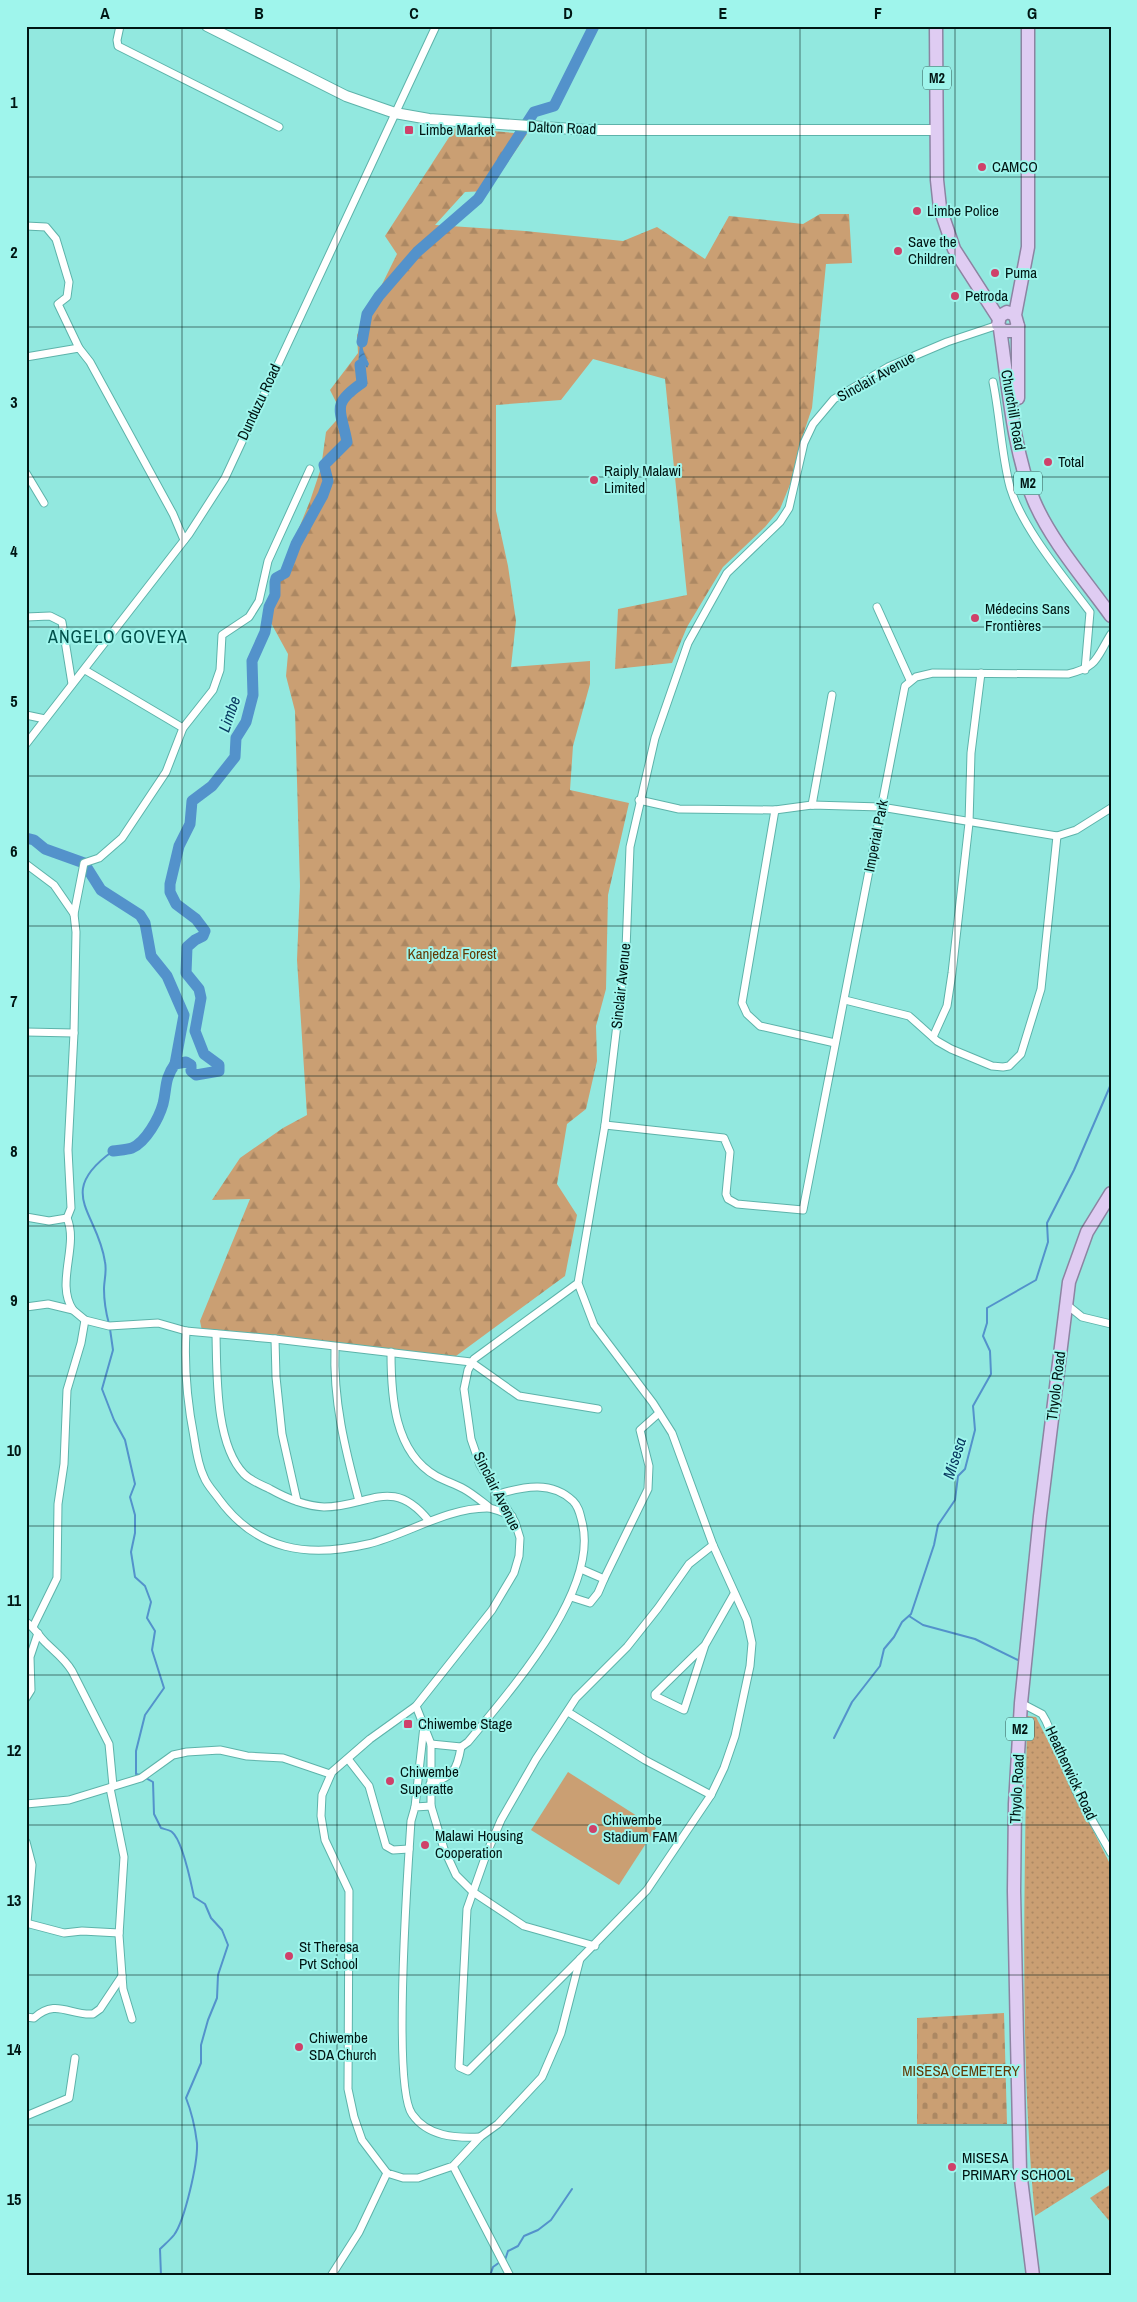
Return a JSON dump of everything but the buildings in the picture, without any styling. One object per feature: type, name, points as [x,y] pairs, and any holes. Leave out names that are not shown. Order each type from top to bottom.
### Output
[{"type":"highway","name":"M2","points":[[936,26],[937,180],[945,227],[958,256],[999,324]]},
{"type":"highway","name":"Churchill Road","points":[[1028,26],[1028,247],[1016,320],[1018,401],[1022,440],[1032,480],[1050,520],[1111,603]]},
{"type":"highway","points":[[1007,312],[1016,320],[1010,333],[999,324],[1007,312]]},
{"type":"highway","name":"Churchill Road","points":[[999,324],[1021,458],[1035,503],[1045,522],[1111,616]]},
{"type":"highway","name":"Thyolo Road","points":[[1033,2276],[1020,2171],[1017,2038],[1014,1891],[1021,1703],[1040,1516],[1066,1304],[1078,1252],[1111,1193]]},
{"type":"main road","name":"Dalton Road","points":[[207,26],[346,96],[396,113],[429,119],[547,128],[754,132],[937,130]]},
{"type":"street","points":[[120,26],[116,40],[118,46],[279,127]]},
{"type":"street","name":"Dunduzu Road","points":[[26,744],[184,540],[226,476],[436,26]]},
{"type":"street","points":[[26,226],[46,227],[56,239],[66,268],[70,290],[67,297],[58,304],[79,348],[94,371],[173,514],[184,540]]},
{"type":"street","name":"Sinclair Avenue","points":[[578,1283],[605,1126],[626,949],[630,846],[639,800],[655,738],[688,644],[727,573],[780,522],[789,508],[804,443],[813,424],[834,399],[854,386],[934,347],[999,324]]},
{"type":"street","points":[[26,357],[79,348]]},
{"type":"street","points":[[993,382],[999,412],[1002,447],[1011,488],[1016,501],[1041,546],[1090,612],[1085,670]]},
{"type":"street","points":[[73,1310],[66,1291],[69,1257],[69,1223],[67,1218],[71,1208],[68,1150],[74,1033],[76,932],[74,914],[84,862],[99,858],[122,838],[166,772],[183,728],[213,690],[220,670],[222,635],[249,617],[259,601],[268,561],[310,469]]},
{"type":"street","points":[[26,473],[44,502]]},
{"type":"street","points":[[877,607],[910,680],[916,676],[933,673],[1068,674],[1085,670],[1099,657],[1111,634]]},
{"type":"street","points":[[26,617],[50,616],[62,622],[67,641],[67,662],[72,684]]},
{"type":"street","points":[[85,670],[183,728]]},
{"type":"street","points":[[933,1037],[948,1006],[969,823],[971,753],[981,673]]},
{"type":"street","name":"Imperial Park","points":[[605,1126],[724,1138],[730,1152],[726,1194],[728,1200],[737,1204],[803,1210],[905,686],[910,680]]},
{"type":"street","points":[[812,805],[832,695]]},
{"type":"street","points":[[26,715],[46,719]]},
{"type":"street","points":[[639,800],[679,810],[776,810],[812,805],[881,807],[1057,836],[1076,830],[1111,808]]},
{"type":"street","points":[[776,810],[742,1003],[747,1014],[760,1026],[835,1043]]},
{"type":"street","points":[[845,1000],[909,1016],[933,1037],[951,1049],[999,1067],[1009,1066],[1021,1054],[1041,989],[1057,836]]},
{"type":"street","points":[[26,864],[54,885],[74,914]]},
{"type":"street","points":[[26,1032],[74,1033]]},
{"type":"street","points":[[26,1217],[49,1221],[67,1218]]},
{"type":"street","points":[[471,1362],[526,1319],[578,1283],[594,1325],[672,1432],[713,1545],[746,1618],[751,1634],[750,1666],[735,1736],[724,1768],[711,1795],[647,1890],[595,1946],[468,2071],[464,2071],[459,2065],[467,1909],[501,1820],[536,1760],[582,1692],[632,1640],[658,1608],[689,1564],[713,1545]]},
{"type":"street","points":[[26,1307],[48,1304],[73,1310],[85,1320],[109,1326],[158,1323],[186,1331],[275,1339],[471,1362],[519,1396],[598,1409]]},
{"type":"street","points":[[1066,1304],[1082,1317],[1111,1324]]},
{"type":"street","points":[[26,1698],[31,1690],[30,1657],[36,1630],[57,1578],[58,1504],[64,1456],[67,1390],[81,1343],[85,1320]]},
{"type":"street","points":[[186,1331],[188,1406],[199,1465],[207,1484],[240,1524],[257,1536],[277,1545],[324,1552],[370,1543],[428,1521],[489,1507]]},
{"type":"street","points":[[216,1334],[223,1432],[228,1452],[248,1477],[297,1501],[324,1507],[382,1495],[392,1496],[416,1506],[428,1521]]},
{"type":"street","points":[[275,1339],[282,1434],[297,1501]]},
{"type":"street","points":[[335,1347],[334,1380],[339,1422],[359,1500]]},
{"type":"street","points":[[391,1352],[396,1416],[410,1453],[434,1475],[465,1489],[489,1507],[512,1516]]},
{"type":"street","name":"Sinclair Avenue","points":[[330,1774],[370,1739],[416,1706],[492,1610],[514,1573],[520,1545],[519,1534],[512,1516],[479,1461],[469,1430],[464,1389],[471,1362]]},
{"type":"street","points":[[571,1597],[590,1603],[598,1593],[648,1489],[649,1466],[640,1430],[660,1413]]},
{"type":"street","points":[[431,1744],[461,1747],[468,1742],[516,1683],[571,1597],[581,1569],[584,1529],[580,1510],[563,1492],[547,1487],[518,1488],[499,1494]]},
{"type":"street","points":[[581,1569],[604,1579]]},
{"type":"street","points":[[705,1645],[655,1696],[685,1710],[705,1645],[734,1594]]},
{"type":"street","points":[[26,1622],[66,1661],[104,1732],[112,1758],[111,1787],[124,1863],[119,1933],[122,1976],[123,1989],[132,2019]]},
{"type":"street","name":"Heatherwick Road","points":[[1021,1703],[1042,1714],[1046,1720],[1079,1797],[1111,1853]]},
{"type":"street","points":[[416,1706],[431,1744],[430,1806],[449,1862],[459,1878],[474,1892],[508,1917],[530,1928],[567,1936],[595,1946]]},
{"type":"street","points":[[568,1712],[645,1760],[711,1795]]},
{"type":"street","points":[[424,1724],[415,1807],[411,1819],[409,1849],[403,2075],[407,2104],[416,2119],[430,2131],[453,2138],[480,2137]]},
{"type":"street","points":[[430,1784],[445,1778],[456,1770],[461,1747]]},
{"type":"street","points":[[26,1804],[69,1800],[141,1778],[174,1754],[220,1750],[247,1756],[286,1758],[330,1774],[321,1799],[324,1835],[349,1891],[349,2097],[364,2146],[387,2173],[403,2178],[418,2178],[453,2166],[480,2137],[498,2124],[542,2078],[560,2033],[580,1959]]},
{"type":"street","points":[[348,1759],[369,1786],[386,1846],[393,1850],[409,1849]]},
{"type":"street","points":[[415,1807],[430,1806]]},
{"type":"street","points":[[26,1842],[32,1866],[26,1923],[64,1933],[82,1931],[119,1933]]},
{"type":"street","points":[[26,2016],[34,2018],[43,2009],[51,2008],[93,2014],[100,2009],[122,1976]]},
{"type":"street","points":[[26,2116],[69,2098],[75,2058]]},
{"type":"street","points":[[453,2166],[510,2276]]},
{"type":"street","points":[[331,2276],[359,2232],[387,2173]]},
{"type":"green space","name":"Kanjedza Forest","points":[[455,128],[527,134],[488,191],[465,192],[435,225],[525,231],[623,241],[657,227],[705,259],[729,216],[803,224],[820,214],[849,214],[852,263],[826,264],[812,408],[799,447],[791,482],[780,509],[765,527],[723,567],[687,627],[672,663],[615,669],[618,609],[687,595],[665,379],[593,359],[561,400],[496,405],[496,511],[508,566],[516,621],[511,667],[590,661],[590,684],[573,746],[570,790],[629,803],[608,895],[606,989],[596,1026],[597,1061],[586,1109],[567,1124],[557,1184],[577,1215],[565,1276],[456,1356],[202,1331],[200,1321],[250,1199],[212,1200],[240,1158],[283,1128],[307,1115],[297,960],[300,886],[295,711],[286,676],[288,654],[265,612],[310,501],[321,468],[326,432],[342,414],[330,390],[358,353],[357,335],[397,254],[385,236]]},
{"type":"green space","points":[[1027,1716],[1036,1717],[1111,1866],[1111,2168],[1035,2216],[1027,2091],[1024,1966]]},
{"type":"green space","name":"Chiwembe Stadium FAM","points":[[568,1772],[656,1828],[619,1885],[531,1830]]},
{"type":"green space","name":"MISESA CEMETERY","points":[[1004,2013],[1007,2124],[917,2124],[917,2018]]},
{"type":"green space","points":[[1111,2184],[1111,2223],[1090,2198]]},
{"type":"water","points":[[362,342],[369,364],[367,368],[365,365],[358,365],[360,343]]},
{"type":"waterway","points":[[362,342],[367,314],[379,296],[417,252],[478,199],[534,112],[554,106],[594,26]]},
{"type":"waterway","name":"Limbe","points":[[113,1151],[132,1148],[147,1135],[161,1110],[167,1079],[175,1064],[186,1062],[191,1065],[191,1071],[196,1075],[219,1071],[219,1065],[204,1054],[195,1031],[201,998],[199,989],[186,973],[187,947],[203,936],[205,931],[196,919],[176,904],[170,892],[170,884],[179,846],[190,824],[192,801],[212,786],[235,757],[236,738],[246,722],[253,695],[252,661],[265,632],[269,607],[275,595],[276,578],[285,573],[296,544],[323,495],[328,481],[324,465],[347,442],[340,408],[345,397],[362,383],[360,365]]},
{"type":"waterway","points":[[26,838],[34,840],[45,849],[84,863],[101,890],[140,915],[145,923],[151,956],[167,976],[184,1015],[175,1064]]},
{"type":"waterway","name":"Misesa","points":[[834,1738],[852,1702],[880,1666],[884,1649],[894,1637],[902,1622],[911,1614],[934,1545],[938,1525],[955,1500],[958,1476],[965,1469],[975,1430],[973,1406],[991,1374],[990,1351],[983,1336],[987,1323],[987,1308],[1036,1280],[1048,1242],[1047,1223],[1074,1170],[1111,1084]]},
{"type":"waterway","points":[[109,1324],[104,1298],[105,1262],[101,1245],[84,1204],[83,1191],[86,1179],[95,1166],[113,1151]]},
{"type":"waterway","points":[[110,1329],[113,1350],[102,1389],[114,1420],[125,1440],[135,1484],[130,1497],[135,1515],[135,1533],[131,1552],[135,1577],[145,1586],[151,1602],[147,1618],[155,1631],[152,1650],[164,1688],[145,1715],[136,1751],[136,1774],[140,1775]]},
{"type":"waterway","points":[[909,1616],[923,1625],[975,1639],[1018,1660]]},
{"type":"waterway","points":[[144,1777],[153,1782],[154,1814],[161,1828],[172,1832],[180,1844],[194,1897],[205,1904],[211,1918],[222,1930],[228,1945],[218,1975],[217,1998],[201,2045],[201,2063],[186,2098],[193,2120],[197,2143],[193,2177],[178,2228],[174,2235],[160,2249],[161,2276]]},
{"type":"waterway","points":[[505,2260],[508,2251],[518,2246],[524,2236],[538,2230],[551,2220],[572,2189]]},
{"type":"waterway","points":[[490,2276],[493,2267],[500,2262]]},
{"type":"place","name":"Limbe Market","points":[[409,130]]},
{"type":"place","name":"CAMCO","points":[[982,167]]},
{"type":"place","name":"Limbe Police","points":[[917,211]]},
{"type":"place","name":"Save the Children","points":[[898,251]]},
{"type":"place","name":"Puma","points":[[995,273]]},
{"type":"place","name":"Petroda","points":[[955,296]]},
{"type":"place","name":"Total","points":[[1048,462]]},
{"type":"place","name":"Raiply Malawi Limited","points":[[594,480]]},
{"type":"place","name":"Médecins Sans Frontières","points":[[975,618]]},
{"type":"place","name":"Chiwembe Stage","points":[[408,1724]]},
{"type":"place","name":"Chiwembe Superatte","points":[[390,1781]]},
{"type":"place","name":"Chiwembe Stadium FAM","points":[[593,1829]]},
{"type":"place","name":"Malawi Housing Cooperation","points":[[425,1845]]},
{"type":"place","name":"St Theresa Pvt School","points":[[289,1956]]},
{"type":"place","name":"Chiwembe SDA Church","points":[[299,2047]]},
{"type":"place","name":"MISESA PRIMARY SCHOOL","points":[[952,2167]]},
{"type":"district","name":"ANGELO GOVEYA","points":[[118,637]]}]
